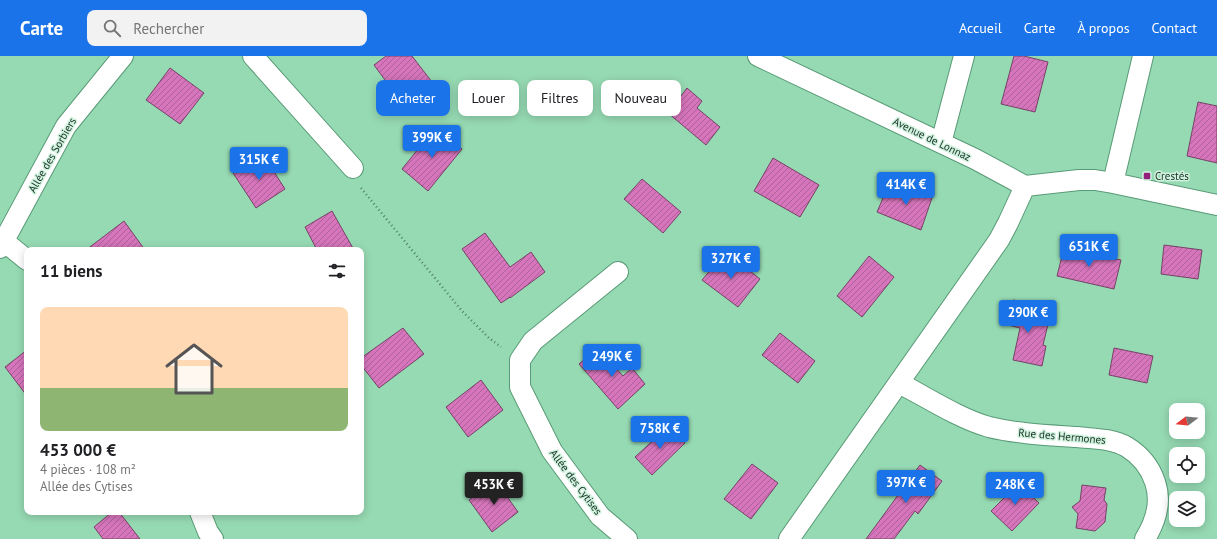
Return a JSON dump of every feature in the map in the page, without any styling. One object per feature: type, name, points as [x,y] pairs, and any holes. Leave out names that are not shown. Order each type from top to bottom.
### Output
[{"type":"street","name":"Allée des Sorbiers","points":[[1,242],[66,126],[123,56]]},
{"type":"street","points":[[253,56],[353,168]]},
{"type":"street","name":"Avenue de Lonnaz","points":[[758,56],[941,143],[1024,186]]},
{"type":"street","points":[[941,143],[964,56]]},
{"type":"street","points":[[1112,183],[1142,56]]},
{"type":"street","points":[[789,539],[999,240],[1024,186],[1079,180],[1095,180],[1217,205]]},
{"type":"street","points":[[1,242],[24,258]]},
{"type":"street","points":[[520,360],[533,340],[618,272]]},
{"type":"street","name":"Allée des Cytises","points":[[520,360],[520,387],[552,451],[600,516],[627,539]]},
{"type":"street","name":"Rue des Hermones","points":[[899,383],[955,413],[987,426],[1021,432],[1100,439],[1113,441],[1126,446],[1137,454],[1146,464],[1153,476],[1157,489],[1158,502],[1156,516],[1152,528],[1145,539]]},
{"type":"street","points":[[201,515],[208,532],[213,539]]},
{"type":"path","points":[[353,168],[362,189],[462,311],[489,338],[520,360]]},
{"type":"building","points":[[386,56],[412,56],[430,80],[385,80],[374,65]]},
{"type":"building","points":[[1014,56],[1024,56],[1048,62],[1035,112],[1001,104]]},
{"type":"building","points":[[170,68],[204,93],[180,124],[146,100]]},
{"type":"building","points":[[687,88],[702,101],[697,108],[720,127],[706,145],[672,116],[681,116],[681,96]]},
{"type":"building","points":[[1198,102],[1217,106],[1217,163],[1187,156]]},
{"type":"building","points":[[436,127],[462,149],[428,191],[402,169]]},
{"type":"building","points":[[262,153],[285,189],[256,208],[233,173]]},
{"type":"building","points":[[773,158],[819,185],[800,217],[754,191]]},
{"type":"building","points":[[642,179],[681,212],[663,233],[624,199]]},
{"type":"building","points":[[889,184],[913,194],[916,188],[933,195],[921,230],[877,212]]},
{"type":"building","points":[[332,211],[352,247],[315,247],[305,227]]},
{"type":"building","points":[[124,221],[143,247],[90,247]]},
{"type":"building","points":[[485,233],[510,267],[531,252],[545,272],[501,303],[462,249]]},
{"type":"building","points":[[1164,245],[1202,250],[1198,279],[1161,274]]},
{"type":"building","points":[[1064,248],[1121,260],[1114,289],[1057,276]]},
{"type":"building","points":[[726,252],[760,279],[738,307],[702,280]]},
{"type":"building","points":[[869,256],[894,277],[862,317],[837,296]]},
{"type":"building","points":[[1013,300],[1032,303],[1030,316],[1049,320],[1043,345],[1046,346],[1042,366],[1013,360],[1020,328],[1008,325]]},
{"type":"building","points":[[403,328],[424,354],[379,388],[364,369],[364,356]]},
{"type":"building","points":[[780,333],[815,361],[798,383],[762,355]]},
{"type":"building","points":[[598,348],[623,376],[632,368],[645,384],[618,409],[579,364]]},
{"type":"building","points":[[1114,348],[1153,356],[1147,383],[1109,375]]},
{"type":"building","points":[[24,352],[24,392],[5,367]]},
{"type":"building","points":[[481,380],[503,410],[468,437],[446,407]]},
{"type":"building","points":[[669,426],[685,443],[652,475],[635,457]]},
{"type":"building","points":[[752,464],[778,483],[751,519],[724,499]]},
{"type":"building","points":[[920,465],[942,481],[918,514],[915,511],[894,539],[866,539]]},
{"type":"building","points":[[496,481],[518,512],[492,532],[469,500]]},
{"type":"building","points":[[1005,485],[1021,486],[1039,503],[1012,531],[991,511],[1006,496]]},
{"type":"building","points":[[1082,485],[1106,488],[1104,500],[1107,504],[1105,522],[1095,531],[1076,528],[1078,514],[1072,507],[1080,501]]},
{"type":"building","points":[[108,515],[121,515],[140,539],[103,539],[94,527]]},
{"type":"place","name":"Crestés","points":[[1147,176]]}]
